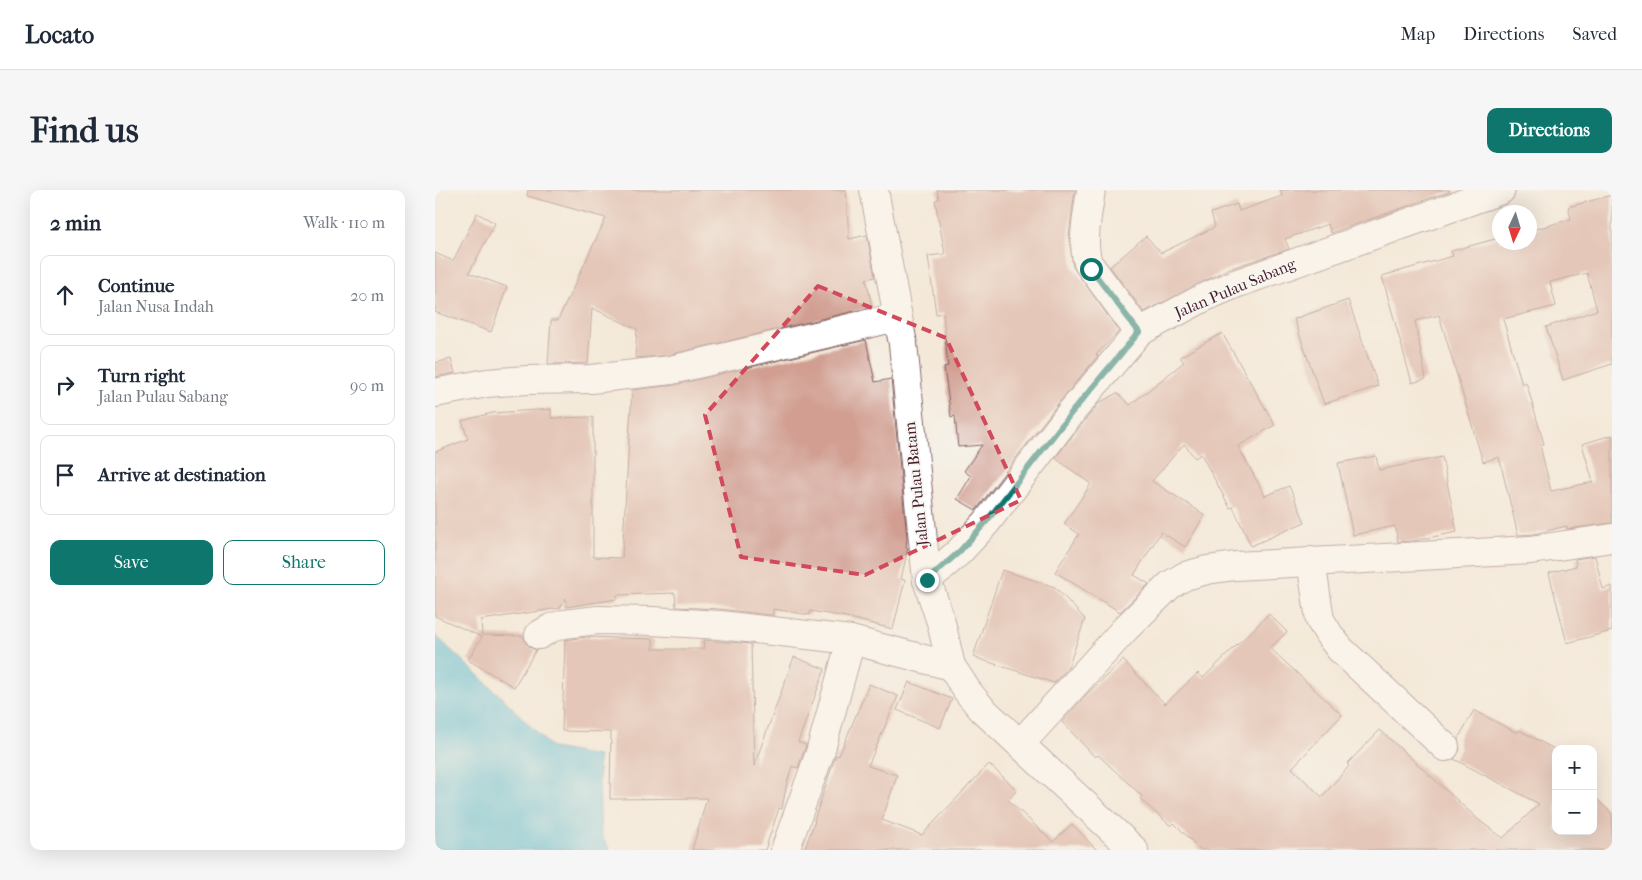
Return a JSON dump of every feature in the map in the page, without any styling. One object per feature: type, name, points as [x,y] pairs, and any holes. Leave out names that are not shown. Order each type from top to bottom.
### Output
[{"type":"main road","name":"Jalan Pulau Batam","points":[[873,190],[903,344],[927,580],[941,622],[951,666],[967,692],[982,708],[1134,850]]},
{"type":"main road","points":[[1091,190],[1085,241],[1085,254],[1088,263],[1139,332]]},
{"type":"main road","name":"Jalan Pulau Sabang","points":[[927,580],[959,552],[986,522],[1072,412],[1139,332],[1203,298],[1238,283],[1501,190]]},
{"type":"main road","points":[[435,393],[487,383],[527,380],[591,380],[671,370],[897,317]]},
{"type":"main road","points":[[1021,743],[1126,628],[1170,585],[1185,576],[1207,570],[1235,566],[1531,550],[1612,538]]},
{"type":"main road","points":[[1311,561],[1320,620],[1330,636],[1340,649],[1445,747]]},
{"type":"main road","points":[[539,635],[551,628],[564,624],[598,620],[720,625],[851,640],[951,666]]},
{"type":"main road","points":[[785,850],[820,753],[851,640]]},
{"type":"highlighted area","points":[[818,286],[946,338],[1021,500],[865,575],[741,557],[705,415]]},
{"type":"water","points":[[435,635],[511,706],[552,748],[598,756],[601,834],[610,850],[435,850]]},
{"type":"building","points":[[528,190],[846,190],[849,239],[867,235],[875,277],[866,279],[872,307],[668,355],[635,358],[637,329],[592,308],[588,363],[548,364],[551,320],[558,320],[606,218],[527,196]]},
{"type":"building","points":[[937,190],[1075,190],[1069,235],[1073,267],[1119,331],[1096,355],[1098,356],[1060,401],[976,510],[957,499],[971,476],[964,471],[982,445],[958,447],[955,416],[951,417],[944,367],[948,366],[943,313],[936,314],[928,256],[945,254],[935,200],[939,199]]},
{"type":"building","points":[[1280,190],[1450,191],[1331,233],[1328,224],[1285,239],[1289,249],[1228,269],[1144,312],[1110,267],[1146,236],[1161,253],[1215,227],[1211,213],[1237,204],[1239,211],[1282,196]]},
{"type":"building","points":[[1612,195],[1612,364],[1563,380],[1546,327],[1597,310],[1587,273],[1550,282],[1556,306],[1503,319],[1522,384],[1526,382],[1544,444],[1540,445],[1551,491],[1593,482],[1582,444],[1612,435],[1612,523],[1567,529],[1567,526],[1534,534],[1518,535],[1499,457],[1483,462],[1439,315],[1415,321],[1426,379],[1412,383],[1382,276],[1453,256],[1451,251],[1492,240],[1492,250],[1537,250],[1537,229],[1571,219],[1568,207]]},
{"type":"building","points":[[477,213],[495,223],[469,273],[507,287],[491,332],[435,312],[435,253],[453,261]]},
{"type":"building","points":[[1348,300],[1378,386],[1324,404],[1294,319]]},
{"type":"building","points":[[1222,333],[1275,425],[1238,446],[1265,496],[1289,486],[1305,522],[1251,546],[1233,507],[1230,508],[1201,454],[1195,458],[1184,444],[1152,481],[1205,515],[1185,547],[1161,532],[1134,575],[1149,584],[1120,612],[1055,572],[1079,534],[1064,524],[1091,484],[1055,458],[1099,403],[1117,393],[1130,405],[1184,362],[1180,357]]},
{"type":"building","points":[[866,340],[875,382],[891,379],[907,537],[906,548],[908,548],[901,579],[905,580],[893,629],[846,617],[810,611],[810,615],[773,609],[773,615],[769,615],[721,609],[676,607],[675,593],[617,595],[617,599],[566,607],[566,598],[560,608],[481,620],[482,636],[523,636],[526,643],[536,650],[514,687],[468,660],[482,637],[435,616],[435,452],[468,439],[462,421],[492,413],[551,409],[551,418],[593,417],[593,557],[622,558],[632,390],[674,385]]},
{"type":"building","points":[[451,359],[455,373],[435,377],[435,363]]},
{"type":"building","points":[[1376,456],[1379,470],[1442,457],[1457,532],[1413,541],[1398,542],[1395,526],[1353,535],[1338,463]]},
{"type":"building","points":[[1595,556],[1603,589],[1612,586],[1612,631],[1567,643],[1549,573],[1576,566],[1575,559]]},
{"type":"building","points":[[1002,570],[1055,587],[1085,619],[1068,668],[1054,683],[973,657]]},
{"type":"building","points":[[1269,614],[1287,632],[1270,648],[1342,715],[1292,768],[1322,797],[1349,766],[1347,764],[1380,730],[1480,821],[1503,838],[1539,804],[1454,759],[1460,750],[1458,739],[1474,710],[1517,733],[1519,730],[1552,748],[1552,835],[1597,835],[1597,799],[1612,814],[1612,850],[1201,850],[1174,823],[1171,826],[1140,799],[1142,796],[1098,755],[1095,757],[1062,722],[1087,694],[1123,660],[1165,704],[1198,673],[1203,678]]},
{"type":"building","points":[[586,637],[653,639],[653,649],[704,649],[703,640],[751,644],[754,766],[794,657],[825,669],[798,742],[806,745],[798,768],[792,766],[782,809],[779,808],[765,850],[692,850],[707,798],[610,799],[611,732],[562,731],[565,640]]},
{"type":"building","points":[[909,682],[952,699],[940,728],[897,710]]},
{"type":"building","points":[[869,684],[898,696],[868,766],[897,775],[882,820],[922,835],[989,764],[1017,790],[1008,800],[1053,842],[1072,824],[1097,850],[804,850],[836,755],[839,756]]},
{"type":"route","points":[[927,580],[959,552],[986,522],[1072,412],[1139,332],[1091,269]]}]
